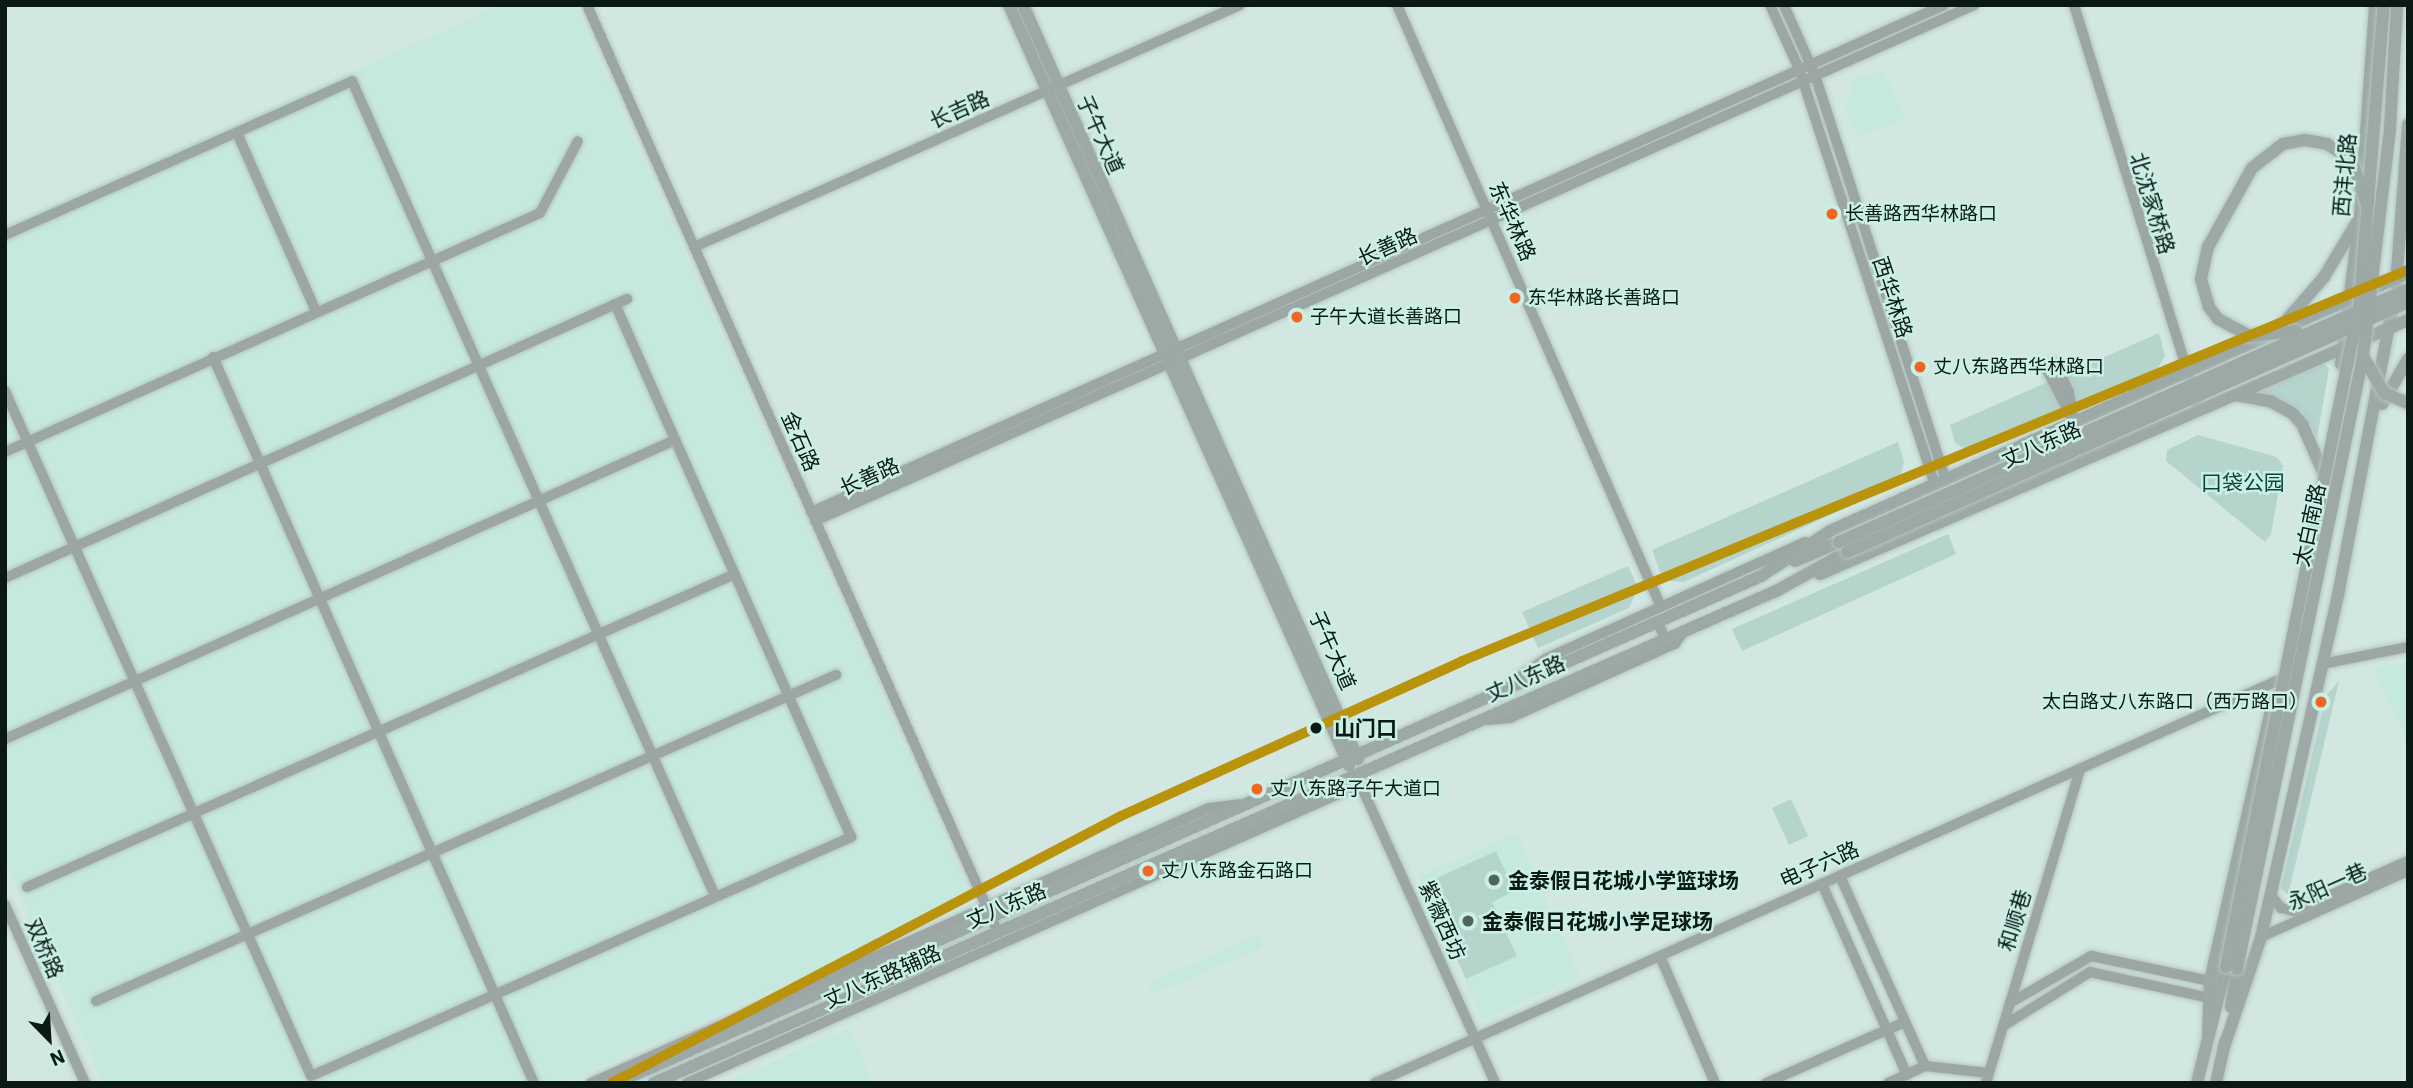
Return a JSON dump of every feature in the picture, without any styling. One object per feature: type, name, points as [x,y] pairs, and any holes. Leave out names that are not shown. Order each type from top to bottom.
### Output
[{"type":"main road","name":"子午大道","points":[[1009,5],[1053,88]]},
{"type":"main road","name":"子午大道","points":[[1023,5],[1053,88],[1169,350],[1170,365],[1345,759],[1358,779]]},
{"type":"main road","name":"西沣北路","points":[[2344,347],[2365,214],[2375,5]]},
{"type":"main road","name":"太白南路","points":[[2224,1047],[2232,968],[2360,302],[2365,214],[2384,5]]},
{"type":"main road","name":"太白南路","points":[[2197,1083],[2208,1037],[2232,968],[2363,356],[2390,128],[2397,5]]},
{"type":"main road","points":[[2389,328],[2402,275],[2408,124]]},
{"type":"main road","points":[[2274,335],[2324,277],[2365,214],[2363,186],[2343,154],[2327,144],[2305,140],[2283,144],[2252,168],[2208,247],[2201,279],[2203,293],[2218,319],[2232,330],[2250,336],[2283,335],[2325,324]]},
{"type":"main road","name":"丈八东路","points":[[1761,576],[1830,531],[1940,480],[2274,335],[2402,275]]},
{"type":"main road","name":"丈八东路","points":[[654,1083],[997,930],[1358,779],[1664,636],[1683,632],[1776,590],[1843,547],[2325,324],[2408,289]]},
{"type":"main road","name":"丈八东路","points":[[616,1083],[988,911],[1345,759],[1761,576],[1843,547],[2408,302]]},
{"type":"main road","points":[[1776,590],[1862,558],[2408,320]]},
{"type":"main road","name":"太白南路","points":[[2216,1083],[2224,1047],[2261,937],[2374,420],[2389,328]]},
{"type":"main road","name":"太白南路","points":[[2208,1037],[2210,981],[2279,680],[2323,472],[2344,347]]},
{"type":"main road","name":"子午大道","points":[[1169,350],[1182,359],[1358,753],[1358,779]]},
{"type":"main road","points":[[2363,356],[2384,393],[2408,403]]},
{"type":"main road","points":[[2374,420],[2408,359]]},
{"type":"main road","points":[[2235,395],[2270,401],[2293,414],[2302,424],[2323,472]]},
{"type":"street","name":"金石路","points":[[587,5],[997,930]]},
{"type":"street","name":"长吉路","points":[[694,247],[1240,5]]},
{"type":"street","name":"东华林路","points":[[1396,5],[1661,607]]},
{"type":"street","name":"西华林路","points":[[1770,5],[1805,67],[1815,75],[1940,480]]},
{"type":"street","name":"西华林路","points":[[1784,5],[1805,67],[1802,81],[1940,480]]},
{"type":"street","name":"长善路","points":[[813,516],[1485,207],[1944,5]]},
{"type":"street","name":"长善路","points":[[813,516],[1170,365],[1974,5]]},
{"type":"street","name":"北沈家桥路","points":[[2074,5],[2185,373],[2199,410]]},
{"type":"street","points":[[5,235],[352,81],[715,896]]},
{"type":"street","points":[[237,133],[316,311]]},
{"type":"street","points":[[5,452],[540,212],[578,141]]},
{"type":"street","points":[[5,578],[627,299]]},
{"type":"street","points":[[5,391],[311,1076],[851,837],[615,304]]},
{"type":"street","points":[[213,357],[258,464],[534,1083]]},
{"type":"street","points":[[2055,363],[2069,392],[2074,422],[2046,368],[2055,363]]},
{"type":"street","points":[[5,739],[675,440]]},
{"type":"street","points":[[1507,686],[1547,658],[1830,531]]},
{"type":"street","points":[[27,887],[735,574]]},
{"type":"street","points":[[1657,621],[1664,636]]},
{"type":"street","points":[[1478,721],[1510,718],[1675,644],[1683,632]]},
{"type":"street","points":[[2322,664],[2408,647]]},
{"type":"street","points":[[96,1001],[836,675]]},
{"type":"street","name":"电子六路","points":[[1375,1083],[2279,680]]},
{"type":"street","name":"和顺巷","points":[[1987,1078],[2080,769]]},
{"type":"street","name":"丈八东路辅路","points":[[687,1083],[1358,779]]},
{"type":"street","name":"紫薇西坊","points":[[1358,779],[1494,1083]]},
{"type":"street","name":"永阳一巷","points":[[2270,894],[2281,908],[2294,911],[2408,861]]},
{"type":"street","name":"永阳一巷","points":[[2261,937],[2408,871]]},
{"type":"street","points":[[1840,876],[1925,1066]]},
{"type":"street","points":[[1822,884],[1907,1075]]},
{"type":"street","name":"双桥路","points":[[5,905],[85,1083]]},
{"type":"street","name":"丈八东路辅路","points":[[591,1083],[988,911]]},
{"type":"street","points":[[1660,956],[1715,1083]]},
{"type":"street","points":[[2010,1003],[2091,956],[2210,981]]},
{"type":"street","points":[[2003,1026],[2090,972],[2209,998]]},
{"type":"street","points":[[1766,1083],[1905,1022]]},
{"type":"street","points":[[1888,1083],[1925,1066],[1987,1078]]},
{"type":"shaded area","points":[[502,5],[572,5],[577,11],[970,893],[965,904],[563,1083],[104,1083],[5,862],[5,226]]},
{"type":"shaded area","points":[[1883,68],[1905,118],[1857,138],[1845,105],[1855,79]]},
{"type":"shaded area","points":[[2408,661],[2408,744],[2373,668]]},
{"type":"shaded area","points":[[1517,833],[1580,977],[1483,1019],[1419,876]]},
{"type":"shaded area","points":[[1257,935],[1262,947],[1153,995],[1148,983]]},
{"type":"shaded area","points":[[849,1028],[873,1083],[725,1083]]},
{"type":"green space","points":[[2159,333],[2165,356],[2156,371],[1969,451],[1955,443],[1950,425]]},
{"type":"green space","points":[[2323,362],[2329,369],[2317,438],[2309,424],[2257,392]]},
{"type":"green space","name":"口袋公园","points":[[2198,435],[2277,457],[2283,466],[2271,534],[2265,542],[2166,461],[2167,450]]},
{"type":"green space","points":[[1898,442],[1904,462],[1898,484],[1684,582],[1671,581],[1660,572],[1652,550]]},
{"type":"green space","points":[[1948,534],[1956,554],[1742,651],[1732,629]]},
{"type":"green space","points":[[1628,566],[1638,587],[1629,608],[1538,648],[1522,612]]},
{"type":"green space","points":[[2339,681],[2288,895],[2281,888],[2326,696]]},
{"type":"green space","points":[[1791,799],[1808,836],[1789,845],[1772,808]]},
{"type":"green space","points":[[1496,851],[1514,891],[1492,902],[1517,956],[1466,979],[1424,884]]},
{"type":"transit line","points":[[612,1083],[1121,816],[1462,661],[2408,270]]},
{"type":"place","name":"长善路西华林路口","points":[[1832,214]]},
{"type":"place","name":"东华林路长善路口","points":[[1515,298]]},
{"type":"place","name":"子午大道长善路口","points":[[1297,317]]},
{"type":"place","name":"丈八东路西华林路口","points":[[1920,367]]},
{"type":"place","name":"太白路丈八东路口（西万路口）","points":[[2321,702]]},
{"type":"place","name":"山门口","points":[[1316,728]]},
{"type":"place","name":"丈八东路子午大道口","points":[[1257,789]]},
{"type":"place","name":"丈八东路金石路口","points":[[1148,871]]},
{"type":"place","name":"金泰假日花城小学篮球场","points":[[1494,880]]},
{"type":"place","name":"金泰假日花城小学足球场","points":[[1468,921]]}]
